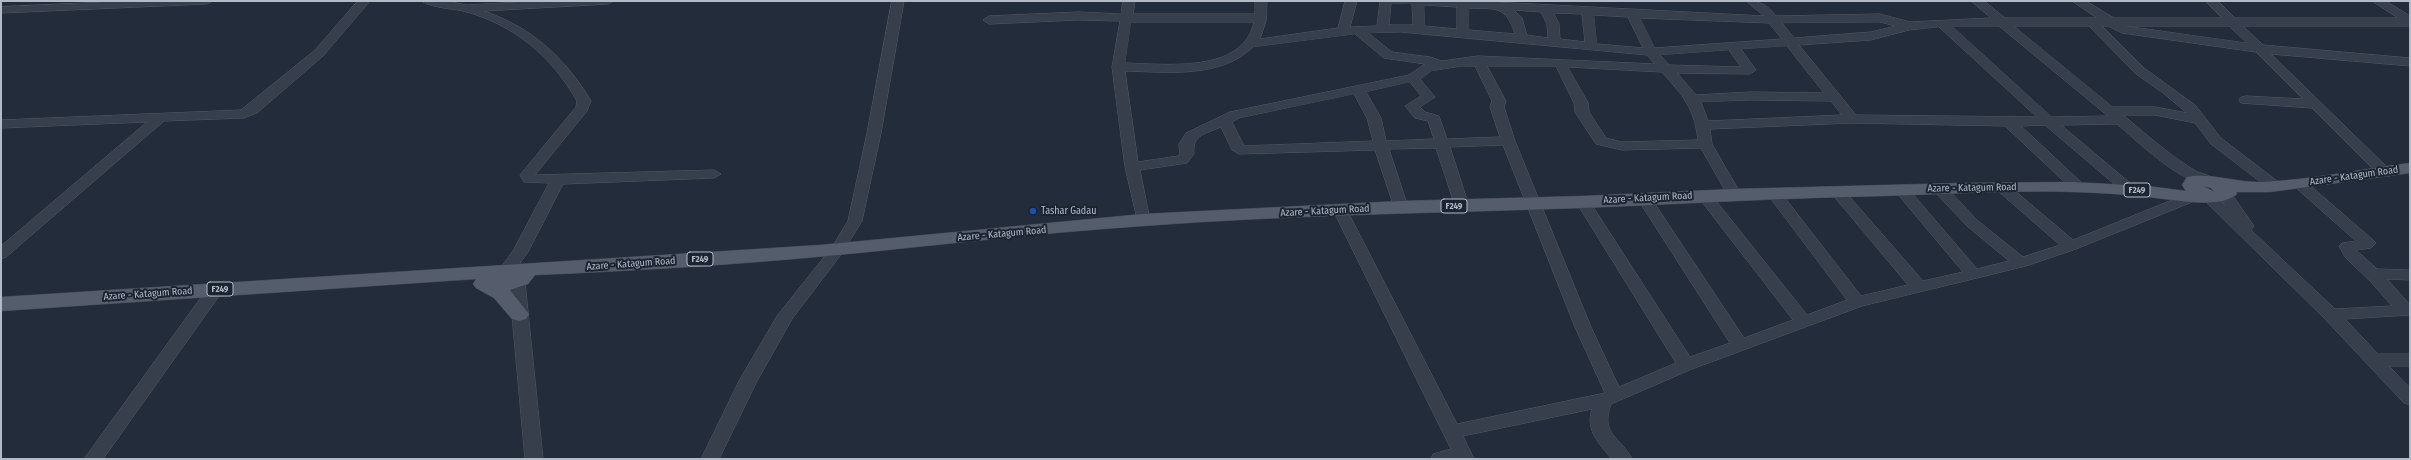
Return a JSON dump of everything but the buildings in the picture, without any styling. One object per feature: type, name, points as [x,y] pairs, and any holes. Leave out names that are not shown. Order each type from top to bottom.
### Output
[{"type":"main road","name":"Azare - Katagum Road","points":[[2074,186],[2147,191],[2200,188],[2276,187],[2385,173],[2410,168]]},
{"type":"main road","name":"Azare - Katagum Road","points":[[1,304],[216,289],[514,272],[838,249],[1143,220],[1401,207],[1583,202],[1773,192],[1938,188],[2174,186],[2200,188],[2218,198],[2227,195],[2247,194],[2299,184]]},
{"type":"main road","name":"Azare - Katagum Road","points":[[439,276],[474,281],[514,272]]},
{"type":"main road","points":[[474,281],[501,293],[519,314]]},
{"type":"street","points":[[1,10],[207,1]]},
{"type":"street","points":[[1,124],[236,116],[252,110],[319,53],[364,1]]},
{"type":"street","points":[[428,1],[469,5],[608,1]]},
{"type":"street","points":[[710,459],[748,381],[785,316],[838,249],[855,221],[859,209],[898,1]]},
{"type":"street","points":[[1129,1],[1118,67],[1132,167],[1143,220]]},
{"type":"street","points":[[1118,67],[1187,68],[1213,65],[1231,58],[1253,39],[1260,18],[1261,1]]},
{"type":"street","points":[[1343,31],[1351,1]]},
{"type":"street","points":[[1383,29],[1385,1],[1406,1]]},
{"type":"street","points":[[1419,29],[1416,1],[1504,7],[1552,7],[1772,20],[1880,18],[1909,26]]},
{"type":"street","points":[[1660,1],[1667,14]]},
{"type":"street","points":[[1752,1],[1764,10],[1852,119]]},
{"type":"street","points":[[1978,1],[2112,115],[2173,163],[2190,174],[2200,188],[2331,315],[2410,399]]},
{"type":"street","points":[[2078,1],[2122,29],[2261,49],[2410,62]]},
{"type":"street","points":[[2211,1],[2236,23],[2385,173]]},
{"type":"street","points":[[2378,1],[2410,21]]},
{"type":"street","points":[[1462,4],[1463,33]]},
{"type":"street","points":[[469,5],[530,35],[562,68],[576,85],[584,101],[582,108],[526,177],[556,180],[714,174]]},
{"type":"street","points":[[1504,7],[1516,18],[1522,38]]},
{"type":"street","points":[[1552,7],[1554,42]]},
{"type":"street","points":[[1588,10],[1591,47]]},
{"type":"street","points":[[1632,12],[1651,52],[1693,98],[1703,126],[1705,144],[1734,194]]},
{"type":"street","points":[[988,20],[1078,16],[1126,18],[1260,18]]},
{"type":"street","points":[[1248,44],[1343,31],[1419,29],[1522,38],[1591,47],[1651,52],[1871,36],[1909,26],[1956,22],[2236,23],[2410,21]]},
{"type":"street","points":[[2092,22],[2125,58],[2140,71],[2167,88],[2190,108],[2196,119],[2216,141],[2276,187]]},
{"type":"street","points":[[1943,24],[2047,120],[2125,186]]},
{"type":"street","points":[[1358,30],[1388,55],[1430,61],[1441,65]]},
{"type":"street","points":[[1132,167],[1182,160],[1187,154],[1186,144],[1191,136],[1235,115],[1359,91],[1413,78],[1416,73],[1441,65],[1478,60],[1560,62],[1667,69],[1750,70],[1733,47]]},
{"type":"street","points":[[1478,60],[1499,101],[1497,107],[1508,141],[1583,327],[1600,403],[1596,422],[1600,433],[1623,459]]},
{"type":"street","points":[[1560,62],[1580,103],[1582,112],[1600,141],[1622,146],[1705,144]]},
{"type":"street","points":[[1413,78],[1429,97],[1412,106],[1420,115],[1434,119],[1462,206]]},
{"type":"street","points":[[1359,91],[1374,118],[1401,207]]},
{"type":"street","points":[[1693,98],[1750,96],[1834,97]]},
{"type":"street","points":[[2246,100],[2315,104]]},
{"type":"street","points":[[1703,126],[1732,123],[1852,119],[2009,122],[2155,111],[2196,119]]},
{"type":"street","points":[[1,254],[159,119]]},
{"type":"street","points":[[1225,121],[1239,150],[1508,141]]},
{"type":"street","points":[[2009,122],[2074,186]]},
{"type":"street","points":[[534,459],[514,272],[556,180]]},
{"type":"street","points":[[2299,184],[2368,243],[2366,245],[2347,246],[2350,254],[2373,274],[2408,310]]},
{"type":"street","points":[[1938,188],[1976,226],[2021,263]]},
{"type":"street","points":[[2003,188],[2020,201],[2032,215],[2071,246]]},
{"type":"street","points":[[1452,432],[1600,403],[1686,365],[1857,302],[2021,263],[2071,246],[2200,188]]},
{"type":"street","points":[[1902,189],[1973,274]]},
{"type":"street","points":[[1837,191],[1919,287]]},
{"type":"street","points":[[1773,192],[1857,302]]},
{"type":"street","points":[[1704,195],[1804,322]]},
{"type":"street","points":[[2227,195],[2269,255]]},
{"type":"street","points":[[1644,198],[1741,346]]},
{"type":"street","points":[[1583,202],[1686,365]]},
{"type":"street","points":[[1340,210],[1464,456],[1440,459]]},
{"type":"street","points":[[2373,274],[2410,275]]},
{"type":"street","points":[[93,459],[216,289]]},
{"type":"street","points":[[2331,315],[2408,310]]},
{"type":"street","points":[[2373,360],[2410,360]]},
{"type":"place","name":"Tashar Gadau","points":[[1033,211]]}]
